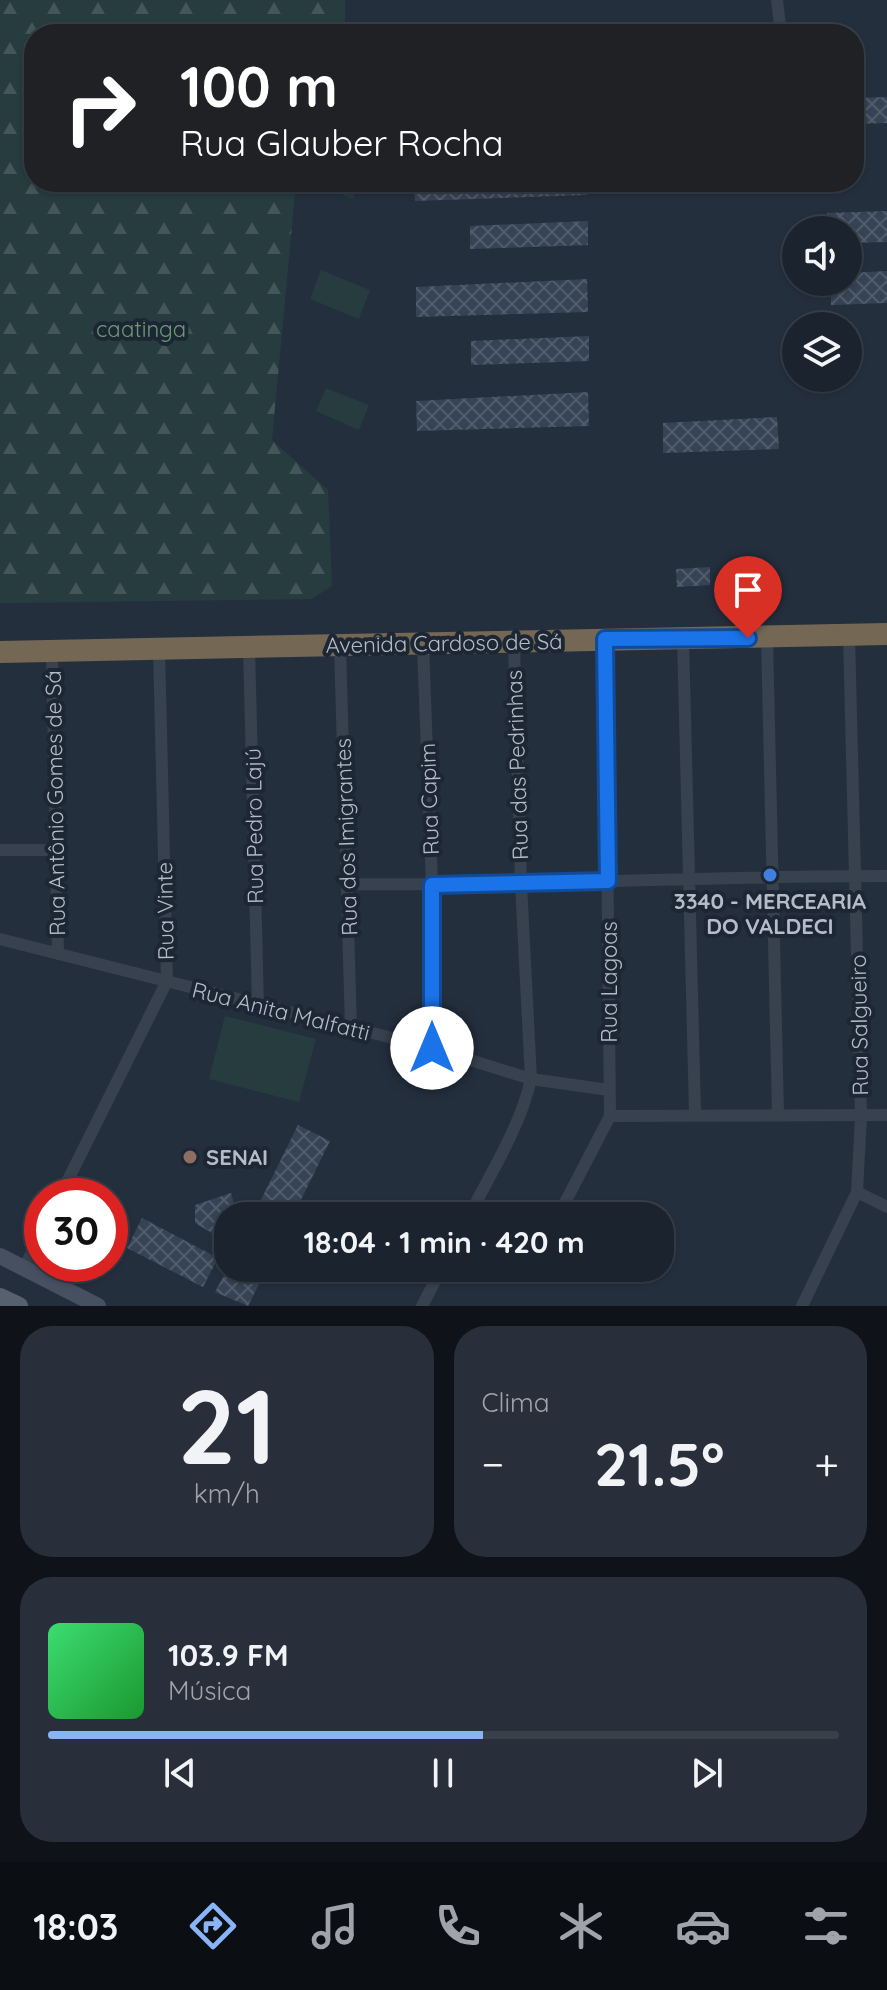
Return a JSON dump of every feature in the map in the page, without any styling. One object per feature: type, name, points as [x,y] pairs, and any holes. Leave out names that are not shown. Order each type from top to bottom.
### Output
[{"type":"highway","name":"Avenida Cardoso de Sá","points":[[0,652],[887,634]]},
{"type":"main road","points":[[0,1297],[19,1306]]},
{"type":"street","points":[[777,0],[780,24]]},
{"type":"street","name":"Rua Salgueiro","points":[[802,1306],[857,1192],[861,1116],[849,635]]},
{"type":"street","points":[[683,638],[695,1113]]},
{"type":"street","points":[[767,638],[778,1114]]},
{"type":"street","name":"Rua Lagoas","points":[[565,1202],[610,1116],[605,639]]},
{"type":"street","name":"Rua das Pedrinhas","points":[[514,643],[531,1079]]},
{"type":"street","name":"Rua Capim","points":[[423,645],[432,885],[432,1048]]},
{"type":"street","name":"Rua dos Imigrantes","points":[[340,646],[351,1029]]},
{"type":"street","name":"Rua Pedro Lajú","points":[[249,647],[258,1005]]},
{"type":"street","name":"Rua Vinte","points":[[69,1178],[167,981],[159,648]]},
{"type":"street","name":"Rua Antônio Gomes de Sá","points":[[52,651],[58,954]]},
{"type":"street","points":[[0,850],[57,850]]},
{"type":"street","points":[[349,884],[521,884],[773,876],[887,876]]},
{"type":"street","name":"Rua Anita Malfatti","points":[[0,939],[432,1048],[531,1079],[609,1090]]},
{"type":"street","points":[[476,1202],[518,1120],[531,1079]]},
{"type":"street","points":[[610,1116],[695,1113],[887,1115]]},
{"type":"street","points":[[857,1192],[887,1207]]},
{"type":"street","points":[[0,1256],[24,1268]]},
{"type":"street","points":[[51,1282],[98,1306]]},
{"type":"street","points":[[422,1306],[435,1282]]},
{"type":"green space","name":"caatinga","points":[[0,0],[345,0],[345,24],[24,24],[24,192],[295,192],[272,440],[328,490],[332,586],[311,599],[0,603]]},
{"type":"green space","points":[[336,192],[356,192],[353,199]]},
{"type":"green space","points":[[321,270],[370,290],[359,319],[310,299]]},
{"type":"green space","points":[[326,388],[369,405],[359,430],[316,411]]},
{"type":"green space","points":[[225,1016],[316,1039],[299,1102],[209,1079]]},
{"type":"building","points":[[887,97],[887,123],[864,124],[864,98]]},
{"type":"building","points":[[415,192],[587,192],[587,195],[415,201]]},
{"type":"building","points":[[887,211],[887,242],[862,243],[862,216],[827,216],[827,213]]},
{"type":"building","points":[[588,221],[588,245],[470,249],[470,226]]},
{"type":"building","points":[[887,271],[887,303],[831,305],[831,296],[862,296],[862,272]]},
{"type":"building","points":[[587,279],[588,312],[416,317],[416,287]]},
{"type":"building","points":[[589,336],[589,361],[471,365],[471,341]]},
{"type":"building","points":[[588,392],[589,426],[417,431],[416,401]]},
{"type":"building","points":[[777,417],[779,449],[663,453],[663,423]]},
{"type":"building","points":[[710,567],[710,585],[677,587],[676,569]]},
{"type":"building","points":[[298,1125],[330,1141],[300,1202],[260,1202]]},
{"type":"building","points":[[231,1193],[234,1202],[214,1202],[214,1234],[195,1223],[195,1205]]},
{"type":"building","points":[[142,1218],[214,1256],[214,1266],[203,1287],[128,1246]]},
{"type":"building","points":[[220,1282],[260,1282],[248,1306],[215,1292]]},
{"type":"place","name":"3340 - MERCEARIA DO VALDECI","points":[[770,875]]},
{"type":"place","name":"SENAI","points":[[190,1157]]},
{"type":"route","points":[[432,1048],[432,885],[608,881],[605,639],[748,638]]}]
